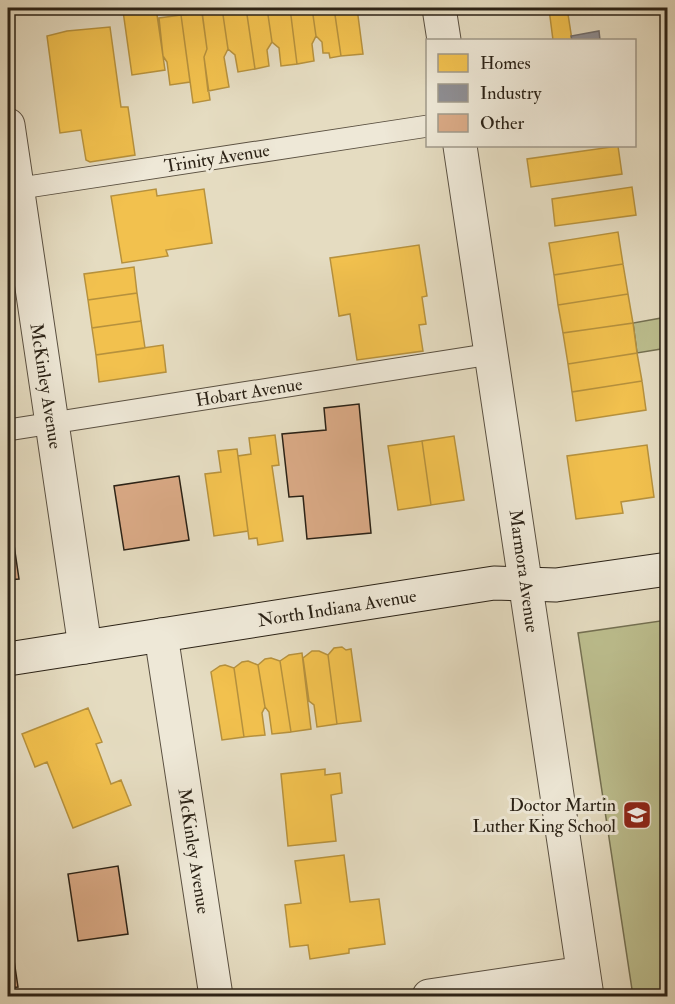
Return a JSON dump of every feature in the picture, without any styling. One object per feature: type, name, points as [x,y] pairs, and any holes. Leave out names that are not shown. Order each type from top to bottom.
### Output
[{"type":"street","points":[[440,8],[444,39]]},
{"type":"street","name":"McKinley Avenue","points":[[8,125],[12,189],[52,423],[85,647]]},
{"type":"street","name":"Marmora Avenue","points":[[460,147],[585,985]]},
{"type":"street","name":"North Indiana Avenue","points":[[8,659],[494,583],[556,585],[668,569]]},
{"type":"street","name":"McKinley Avenue","points":[[161,635],[216,996]]},
{"type":"street","points":[[429,996],[585,985]]},
{"type":"lane","name":"Trinity Avenue","points":[[12,189],[426,126]]},
{"type":"lane","name":"Hobart Avenue","points":[[8,430],[491,354]]},
{"type":"green space","points":[[667,317],[667,348],[637,353],[633,323]]},
{"type":"green space","name":"Doctor Martin Luther King School","points":[[667,620],[667,996],[633,996],[578,633]]},
{"type":"building: Homes","points":[[156,8],[165,70],[132,75],[123,11]]},
{"type":"building: Homes","points":[[222,8],[228,49],[224,57],[229,87],[208,91],[204,57],[207,49],[202,11]]},
{"type":"building: Homes","points":[[222,8],[246,8],[255,69],[238,72],[235,55],[228,49]]},
{"type":"building: Homes","points":[[246,8],[267,8],[272,42],[267,50],[269,66],[255,69]]},
{"type":"building: Homes","points":[[267,8],[290,8],[297,64],[281,66],[279,48],[272,42]]},
{"type":"building: Homes","points":[[290,8],[312,8],[316,36],[312,44],[314,61],[297,64]]},
{"type":"building: Homes","points":[[312,8],[334,8],[341,56],[330,58],[329,53],[323,53],[322,42],[316,36]]},
{"type":"building: Homes","points":[[334,8],[357,8],[363,54],[341,56]]},
{"type":"building: Homes","points":[[545,8],[572,8],[572,13],[568,14],[572,39],[553,39],[549,9]]},
{"type":"building: Homes","points":[[202,13],[207,49],[204,57],[210,100],[193,103],[181,15]]},
{"type":"building: Homes","points":[[181,15],[190,82],[170,85],[167,62],[163,56],[159,18]]},
{"type":"building: Homes","points":[[110,27],[121,107],[128,107],[135,155],[90,162],[86,160],[81,130],[60,133],[47,36],[67,31]]},
{"type":"building: Homes","points":[[618,147],[622,174],[531,187],[527,159]]},
{"type":"building: Homes","points":[[632,187],[636,215],[555,226],[552,199]]},
{"type":"building: Homes","points":[[156,189],[157,196],[204,189],[212,243],[166,250],[168,256],[122,263],[111,196]]},
{"type":"building: Homes","points":[[618,232],[623,264],[554,275],[549,243]]},
{"type":"building: Homes","points":[[419,245],[427,296],[422,297],[426,324],[419,325],[423,351],[357,360],[350,314],[339,316],[330,258]]},
{"type":"building: Homes","points":[[623,264],[628,294],[558,305],[554,275]]},
{"type":"building: Homes","points":[[134,267],[137,293],[88,300],[84,274]]},
{"type":"building: Homes","points":[[137,293],[141,321],[92,328],[88,300]]},
{"type":"building: Homes","points":[[628,294],[633,323],[563,333],[558,305]]},
{"type":"building: Homes","points":[[141,321],[145,348],[96,355],[92,328]]},
{"type":"building: Homes","points":[[633,323],[637,353],[568,364],[563,333]]},
{"type":"building: Homes","points":[[163,345],[166,372],[99,382],[96,355]]},
{"type":"building: Homes","points":[[637,353],[642,381],[572,392],[568,364]]},
{"type":"building: Homes","points":[[642,381],[646,410],[576,421],[572,392]]},
{"type":"building: Homes","points":[[275,435],[279,465],[272,466],[283,541],[258,545],[257,538],[249,539],[238,456],[251,454],[249,438]]},
{"type":"building: Homes","points":[[454,436],[464,500],[431,505],[422,441]]},
{"type":"building: Homes","points":[[422,441],[431,505],[398,510],[388,446]]},
{"type":"building: Homes","points":[[647,445],[654,497],[621,502],[623,513],[576,519],[567,456]]},
{"type":"building: Homes","points":[[237,449],[248,531],[214,536],[205,474],[221,472],[218,451]]},
{"type":"building: Homes","points":[[342,647],[346,650],[351,649],[361,721],[337,724],[328,655],[334,648]]},
{"type":"building: Homes","points":[[312,651],[328,655],[337,724],[317,727],[314,705],[309,701],[303,658]]},
{"type":"building: Homes","points":[[302,653],[311,729],[291,732],[280,661],[289,655]]},
{"type":"building: Homes","points":[[265,659],[280,661],[291,732],[272,734],[258,665]]},
{"type":"building: Homes","points":[[248,661],[258,665],[265,707],[262,713],[265,735],[244,737],[234,668]]},
{"type":"building: Homes","points":[[225,665],[234,668],[244,737],[222,740],[211,672]]},
{"type":"building: Homes","points":[[88,708],[102,742],[96,744],[111,784],[121,780],[131,805],[73,828],[47,762],[35,767],[22,734]]},
{"type":"building: Homes","points":[[325,769],[325,775],[340,773],[342,793],[331,795],[336,841],[288,846],[281,774]]},
{"type":"building: Homes","points":[[344,855],[350,902],[379,899],[385,944],[349,949],[349,953],[310,959],[308,945],[290,947],[285,905],[301,903],[295,861]]},
{"type":"building: Industry","points":[[599,31],[600,39],[572,39],[571,36]]},
{"type":"building: Other","points":[[359,404],[371,533],[307,539],[303,496],[289,497],[282,434],[326,430],[324,408]]},
{"type":"building: Other","points":[[179,476],[189,540],[124,550],[114,486]]},
{"type":"building: Other","points":[[8,504],[19,579],[8,580]]},
{"type":"building: Other","points":[[118,866],[128,934],[78,941],[68,874]]},
{"type":"building: Other","points":[[8,920],[18,987],[8,988]]},
{"type":"place","name":"Doctor Martin Luther King School","points":[[637,815]]}]
